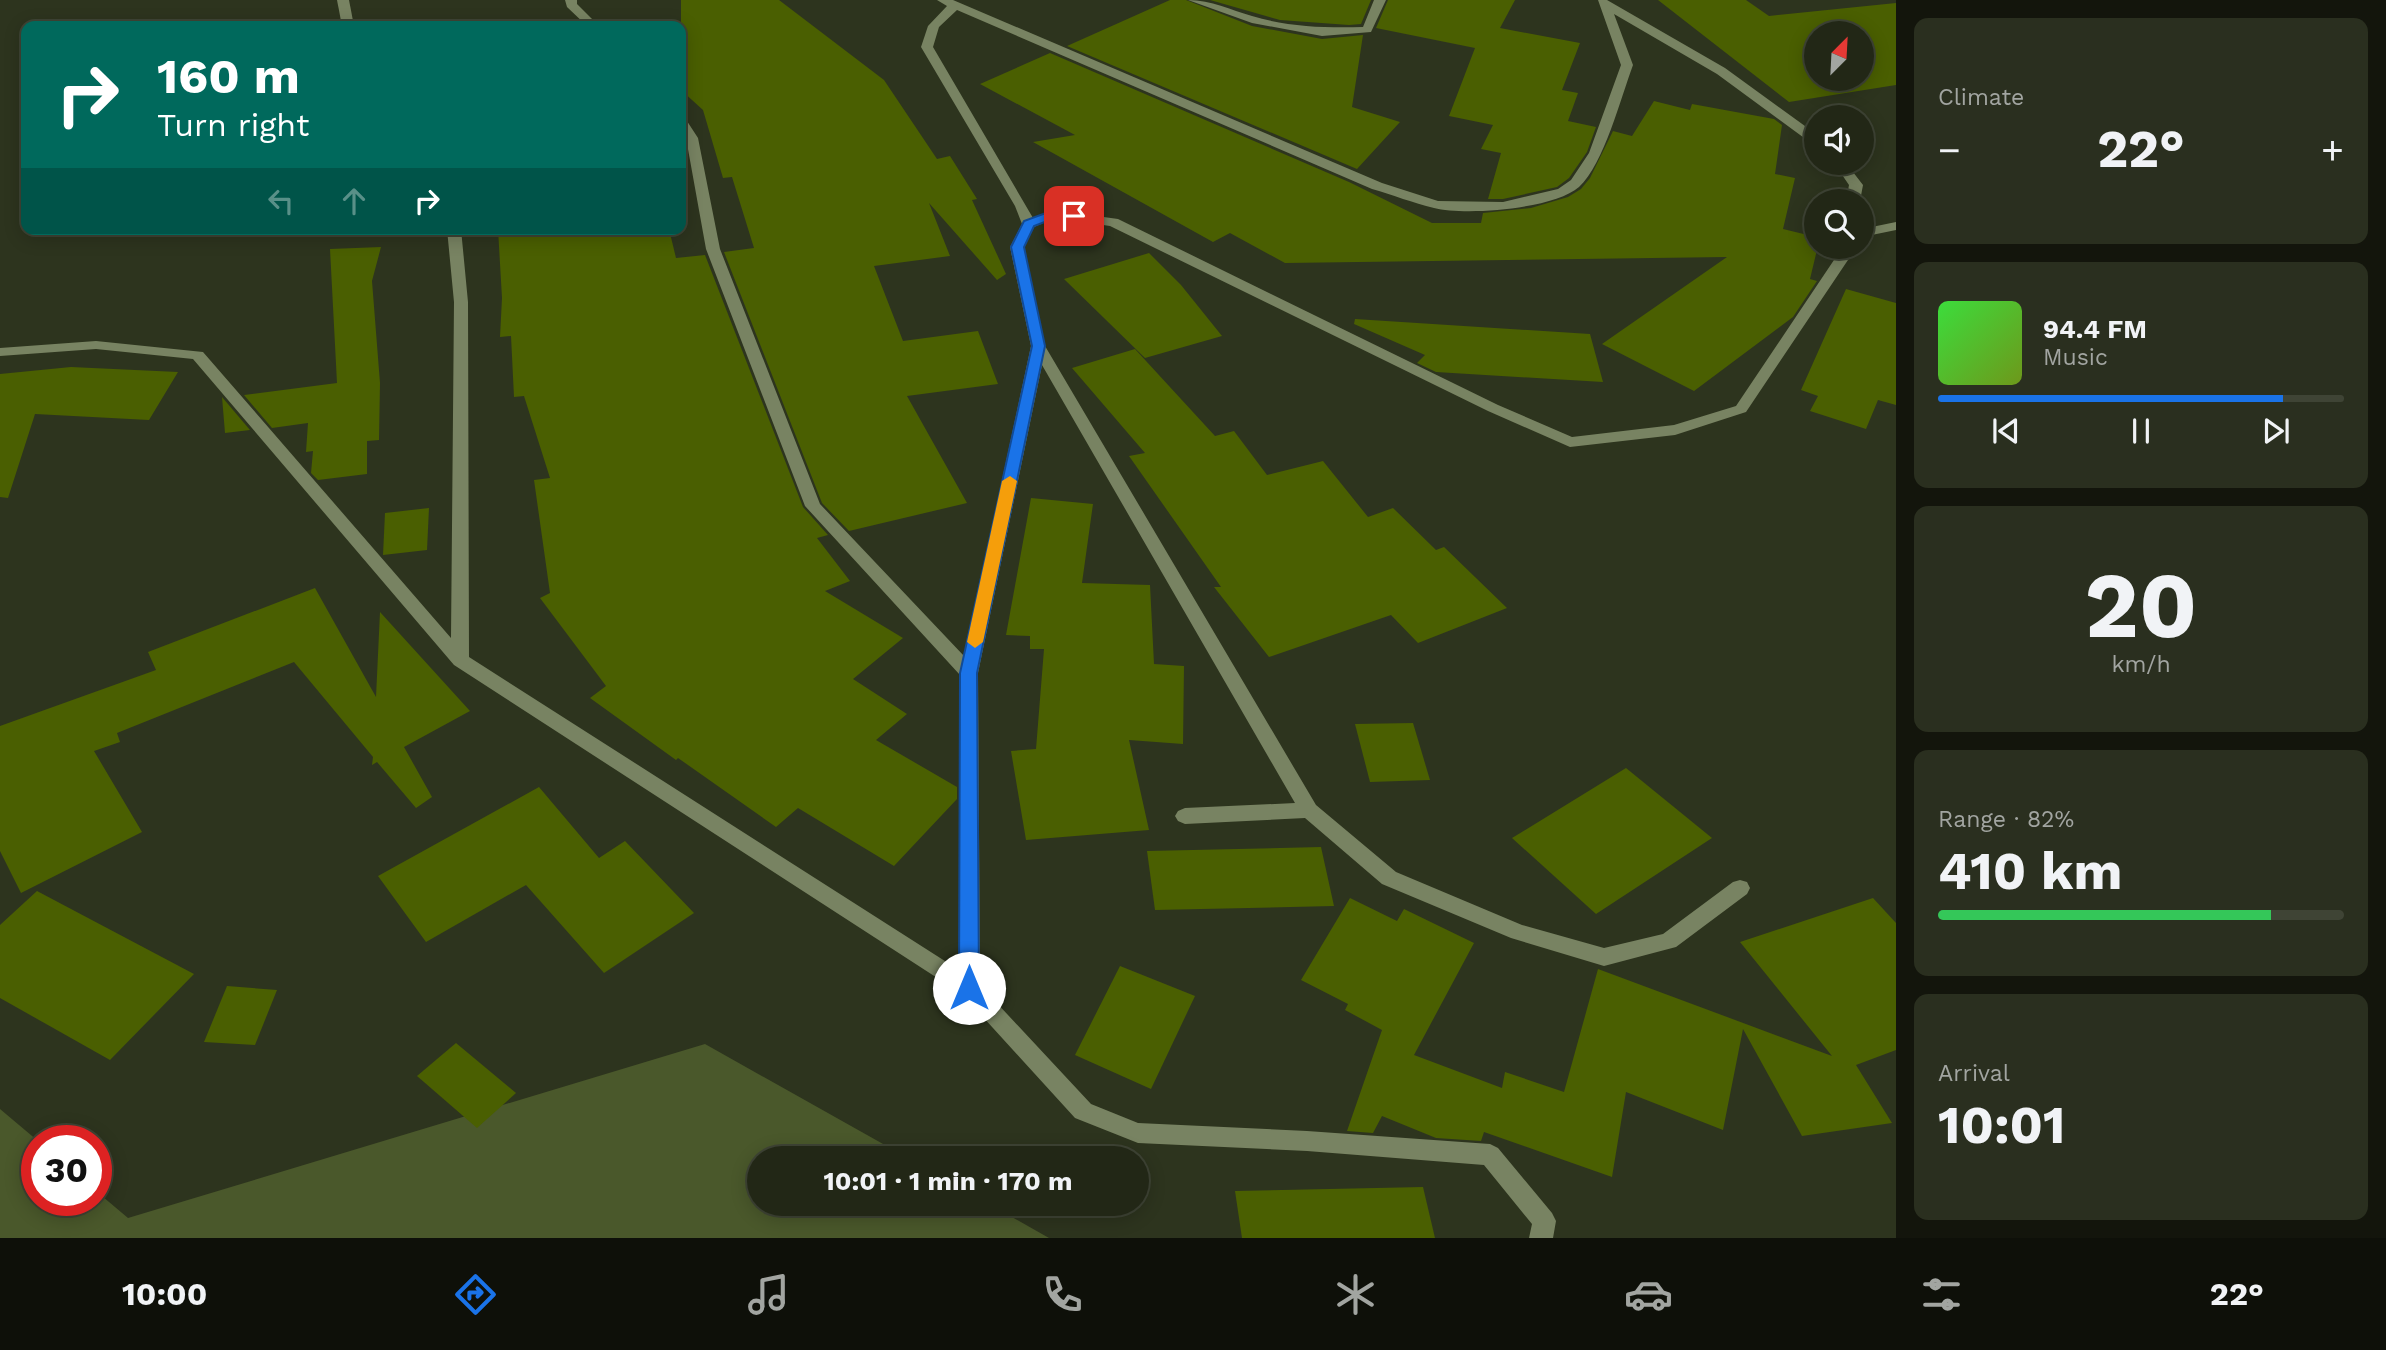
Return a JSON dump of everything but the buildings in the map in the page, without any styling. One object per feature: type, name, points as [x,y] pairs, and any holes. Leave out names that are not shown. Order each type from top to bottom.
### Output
[{"type":"street","points":[[343,0],[347,21]]},
{"type":"street","points":[[571,0],[571,5],[588,21]]},
{"type":"street","points":[[1194,0],[1252,20],[1322,32],[1367,30],[1380,0]]},
{"type":"street","points":[[1029,224],[1022,206],[927,47],[934,26],[949,2],[1377,186],[1437,205],[1503,206],[1538,200],[1563,192],[1576,183],[1595,153],[1627,65],[1602,2]]},
{"type":"street","points":[[1602,2],[1721,71],[1804,131]]},
{"type":"street","points":[[686,129],[692,138],[713,249],[813,506],[968,673]]},
{"type":"street","points":[[1022,206],[1054,214],[1113,222],[1570,442],[1675,430],[1741,409],[1842,259]]},
{"type":"street","points":[[1054,214],[1029,224],[1017,247],[1038,346],[1308,810],[1389,878],[1518,932],[1604,957],[1669,941],[1740,888]]},
{"type":"street","points":[[1874,231],[1896,226]]},
{"type":"street","points":[[455,235],[461,302],[460,660]]},
{"type":"street","points":[[0,352],[96,345],[198,355],[460,660],[969,988],[1083,1111],[1138,1133],[1307,1141],[1490,1155],[1544,1220],[1542,1238]]},
{"type":"street","points":[[969,988],[968,673],[1038,346]]},
{"type":"street","points":[[1185,816],[1308,810]]},
{"type":"green space","points":[[705,1044],[887,1146],[747,1146],[747,1216],[1010,1216],[1049,1238],[0,1238],[0,1109],[21,1127],[21,1216],[112,1216],[112,1204],[128,1218]]},
{"type":"slow traffic","points":[[975,642],[1010,481]]},
{"type":"route","points":[[969,988],[968,673],[1038,346],[1017,247],[1029,224],[1054,214],[1074,216]]}]
